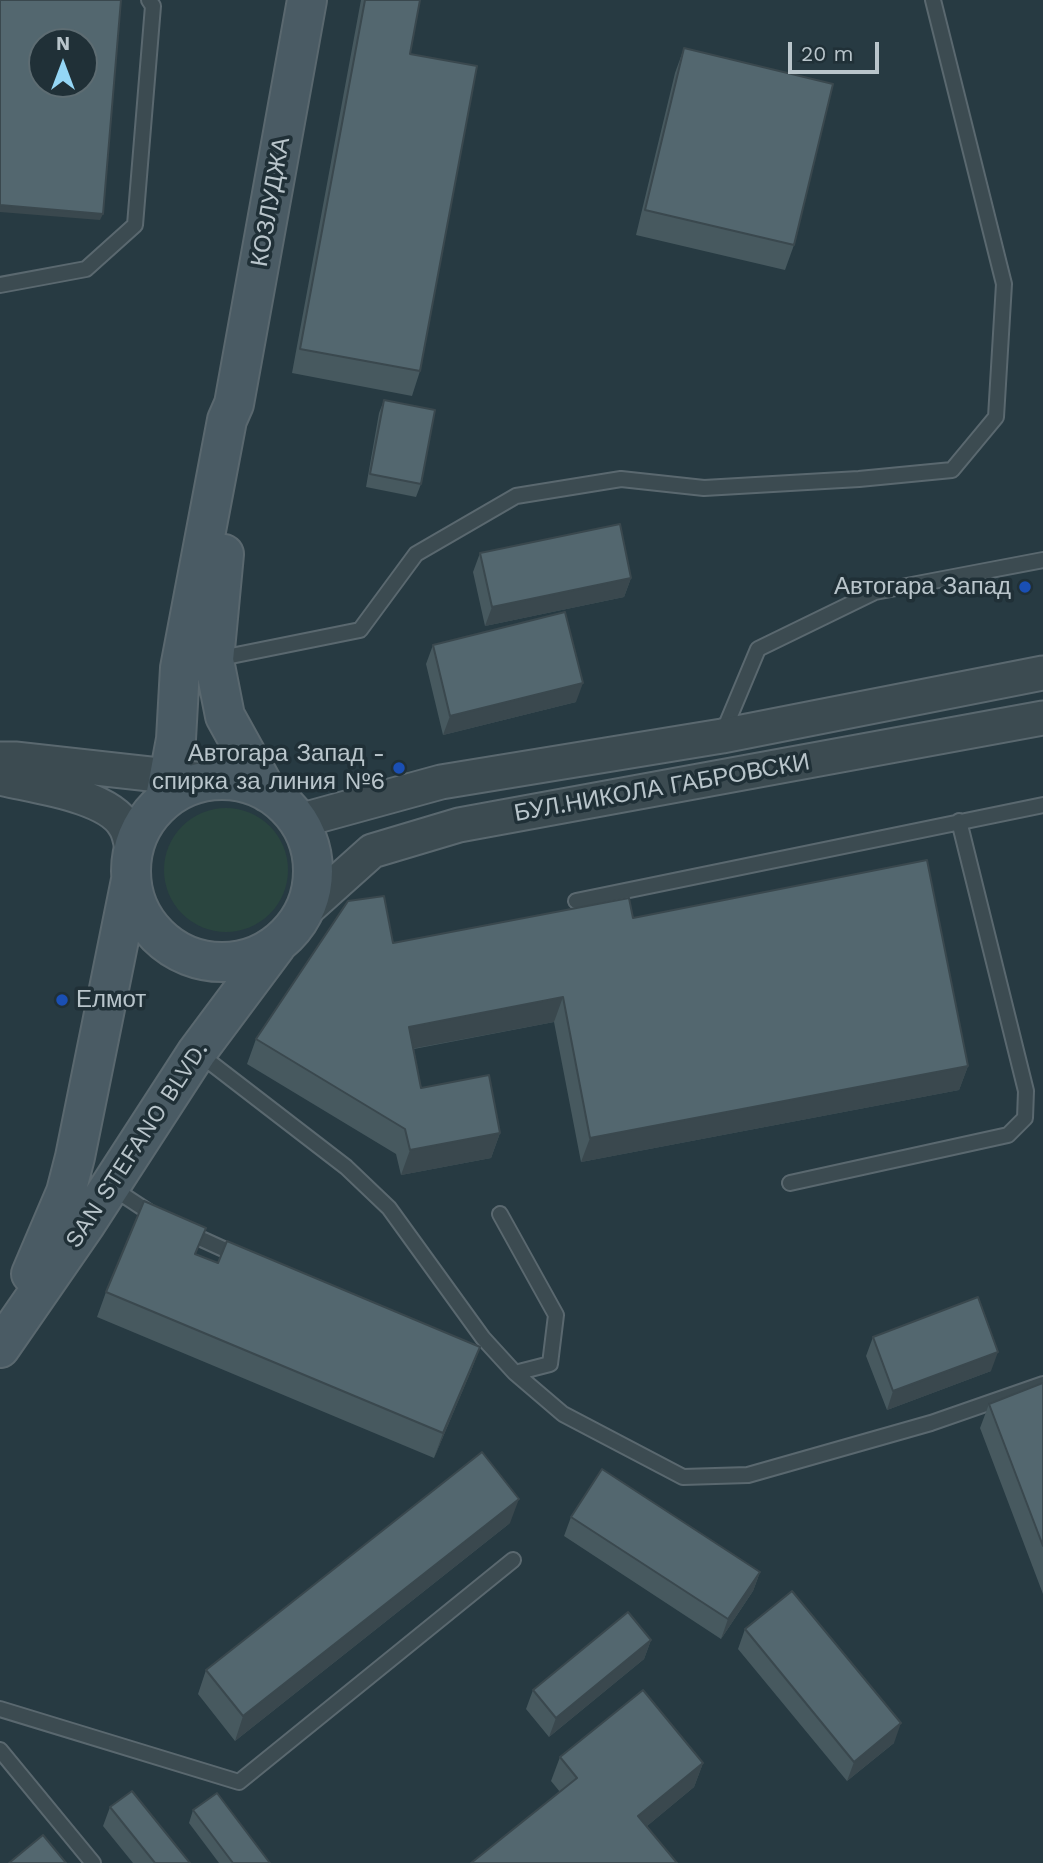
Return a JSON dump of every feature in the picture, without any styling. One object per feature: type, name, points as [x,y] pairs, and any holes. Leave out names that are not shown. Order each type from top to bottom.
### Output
[{"type":"main road","name":"КОЗЛУДЖА","points":[[167,787],[176,739],[197,664],[237,422],[234,404],[307,0]]},
{"type":"main road","name":"КОЗЛУДЖА","points":[[197,664],[267,792]]},
{"type":"main road","points":[[214,780],[241,782],[267,792],[285,804],[299,821],[310,844],[314,873],[312,893],[293,930],[276,946],[256,957],[234,962],[210,962],[186,956],[165,943],[148,924],[136,903],[132,866],[142,827],[167,787],[180,789],[214,780]]},
{"type":"main road","name":"SAN STEFANO BLVD.","points":[[0,1348],[66,1192],[132,866]]},
{"type":"main road","name":"SAN STEFANO BLVD.","points":[[0,1348],[197,1052],[276,946]]},
{"type":"street","name":"БУЛ.НИКОЛА ГАБРОВСКИ","points":[[299,821],[441,782],[722,736],[1043,673]]},
{"type":"street","name":"БУЛ.НИКОЛА ГАБРОВСКИ","points":[[305,911],[372,851],[459,825],[1043,718]]},
{"type":"street","points":[[4,761],[167,787]]},
{"type":"street","points":[[4,761],[112,811],[126,827],[132,866]]},
{"type":"lane","points":[[0,285],[86,270],[135,226],[153,6],[149,0]]},
{"type":"lane","points":[[197,664],[360,629],[416,554],[516,496],[621,479],[704,488],[859,479],[952,470],[996,417],[1004,284],[933,0]]},
{"type":"lane","points":[[722,736],[758,649],[875,592],[1043,560]]},
{"type":"lane","points":[[576,901],[1043,805]]},
{"type":"lane","points":[[790,1183],[1008,1135],[1025,1118],[1026,1091],[960,821]]},
{"type":"lane","points":[[197,1052],[346,1167],[388,1208],[483,1338],[515,1373],[563,1414],[683,1477],[748,1475],[931,1423],[1043,1384]]},
{"type":"lane","points":[[110,1186],[172,1226],[252,1262]]},
{"type":"lane","points":[[500,1214],[556,1315],[550,1364],[515,1373]]},
{"type":"lane","points":[[0,1709],[239,1782],[513,1560]]},
{"type":"lane","points":[[0,1750],[93,1863]]},
{"type":"green space","points":[[226,808],[250,813],[270,826],[283,846],[288,870],[283,894],[270,914],[250,927],[226,932],[202,927],[182,914],[169,894],[164,870],[169,846],[182,826],[202,813]]},
{"type":"building","points":[[0,0],[121,0],[103,214],[0,205]]},
{"type":"building","points":[[365,0],[420,0],[410,54],[477,66],[420,371],[300,349]]},
{"type":"building","points":[[684,48],[833,84],[794,245],[645,210]]},
{"type":"building","points":[[384,400],[435,410],[421,484],[370,474]]},
{"type":"building","points":[[620,524],[631,578],[492,607],[480,553]]},
{"type":"building","points":[[565,612],[583,683],[450,716],[433,645]]},
{"type":"building","points":[[927,860],[968,1066],[590,1138],[563,997],[409,1027],[421,1088],[489,1075],[500,1133],[410,1150],[405,1129],[256,1039],[348,901],[384,896],[393,943],[629,898],[633,918]]},
{"type":"building","points":[[144,1201],[206,1228],[195,1254],[218,1263],[227,1241],[480,1347],[443,1433],[106,1292]]},
{"type":"building","points":[[978,1297],[998,1352],[893,1391],[873,1337]]},
{"type":"building","points":[[1043,1383],[1043,1546],[989,1404]]},
{"type":"building","points":[[482,1452],[519,1499],[243,1716],[206,1670]]},
{"type":"building","points":[[602,1469],[760,1572],[728,1619],[571,1517]]},
{"type":"building","points":[[792,1591],[901,1723],[854,1762],[745,1629]]},
{"type":"building","points":[[628,1612],[651,1640],[556,1718],[533,1690]]},
{"type":"building","points":[[643,1690],[703,1763],[638,1816],[677,1863],[471,1863],[577,1778],[560,1757]]},
{"type":"building","points":[[132,1791],[190,1863],[155,1863],[110,1807]]},
{"type":"building","points":[[217,1793],[270,1863],[233,1863],[193,1810]]},
{"type":"building","points":[[43,1835],[66,1863],[9,1863]]},
{"type":"place","name":"Автогара Запад","points":[[1025,587]]},
{"type":"place","name":"Автогара Запад - спирка за линия №6","points":[[399,768]]},
{"type":"place","name":"Елмот","points":[[62,1000]]}]
